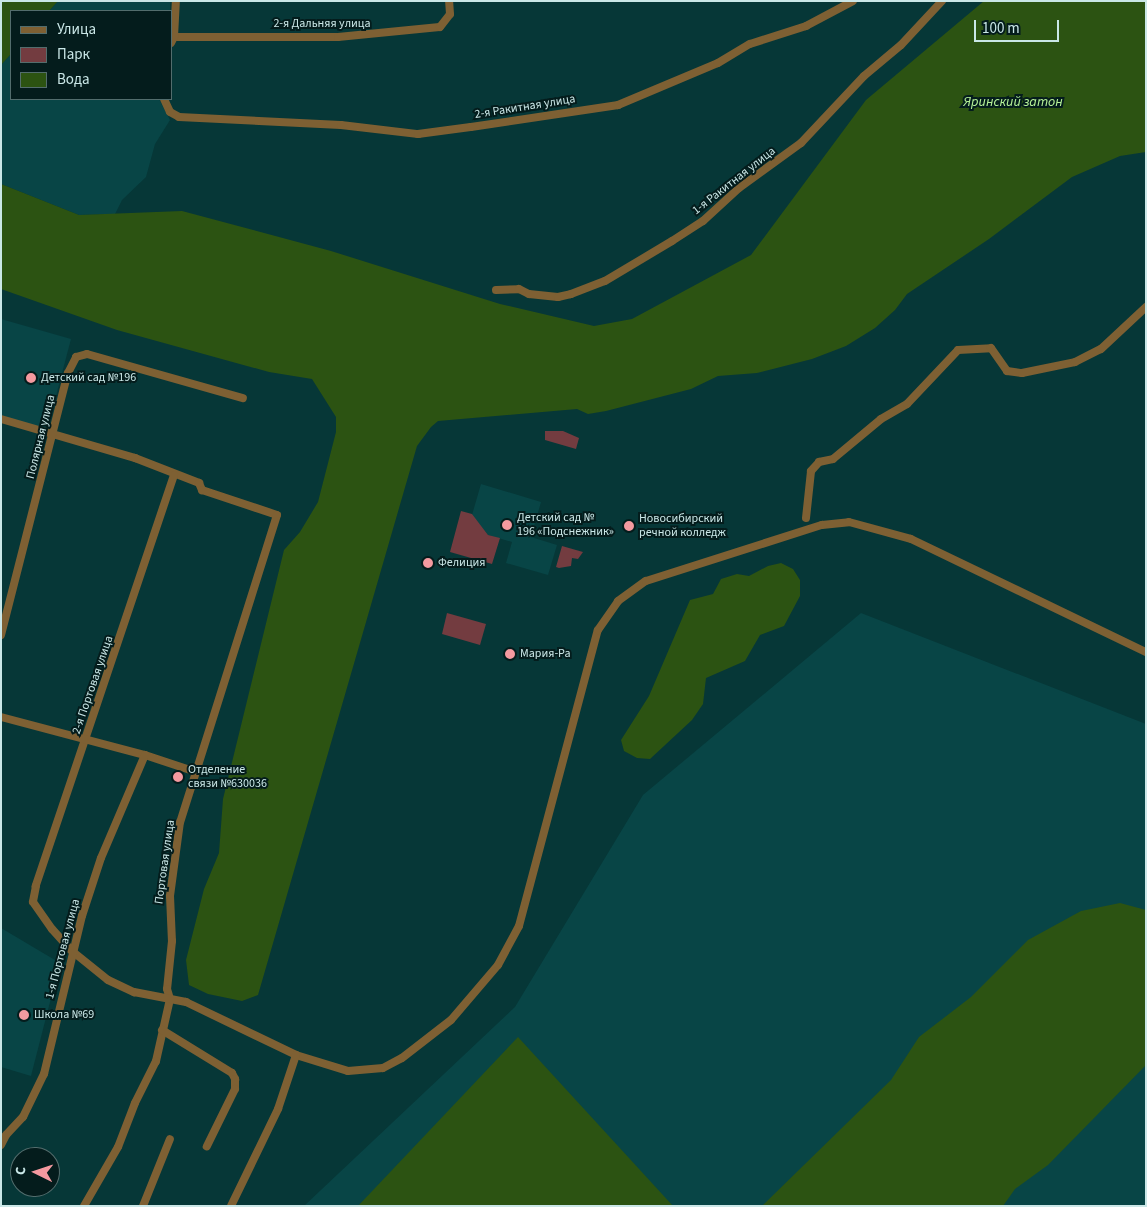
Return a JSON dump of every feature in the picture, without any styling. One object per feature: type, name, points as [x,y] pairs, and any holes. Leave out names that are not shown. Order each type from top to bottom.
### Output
[{"type":"street","points":[[173,40],[176,1]]},
{"type":"street","name":"2-я Дальняя улица","points":[[173,40],[338,37],[440,27],[450,14],[448,1]]},
{"type":"street","name":"2-я Ракитная улица","points":[[164,100],[170,112],[179,117],[342,125],[418,134],[618,104],[718,62],[750,44],[806,26],[853,1]]},
{"type":"street","name":"1-я Ракитная улица","points":[[496,290],[519,289],[529,294],[558,297],[571,294],[605,282],[703,221],[733,193],[801,143],[864,76],[901,45],[942,1]]},
{"type":"street","points":[[806,518],[811,471],[818,462],[833,460],[881,418],[907,404],[958,350],[991,348],[1007,371],[1022,373],[1075,362],[1101,349],[1146,308]]},
{"type":"street","name":"Полярная улица","points":[[1,635],[54,434],[68,373],[73,361],[80,354],[243,398]]},
{"type":"street","points":[[1,419],[135,458],[174,475]]},
{"type":"street","name":"Портовая улица","points":[[84,1206],[118,1147],[135,1103],[152,1072],[170,999],[167,989],[172,941],[170,896],[180,822],[277,515],[202,490],[199,483],[174,475]]},
{"type":"street","name":"2-я Портовая улица","points":[[72,951],[52,929],[34,902],[36,886],[87,739],[174,475]]},
{"type":"street","points":[[72,951],[108,980],[134,992],[170,999],[202,1009],[296,1055],[348,1072],[384,1068],[451,1020],[487,982],[519,926],[598,630],[618,601],[646,581],[822,525],[849,522],[911,539],[1146,652]]},
{"type":"street","points":[[1,717],[145,755],[196,772]]},
{"type":"street","name":"1-я Портовая улица","points":[[1,1145],[6,1135],[23,1117],[44,1074],[72,951],[101,858],[145,755]]},
{"type":"street","points":[[162,1030],[232,1073],[235,1079],[235,1090],[207,1146]]},
{"type":"street","points":[[230,1206],[278,1108],[296,1055]]},
{"type":"street","points":[[143,1206],[170,1139]]},
{"type":"shaded area","points":[[58,1],[170,1],[170,10],[50,10]]},
{"type":"shaded area","points":[[10,55],[10,100],[160,100],[170,120],[155,144],[146,177],[122,200],[115,214],[79,215],[1,184],[1,65]]},
{"type":"shaded area","name":"Детский сад №196","points":[[1,319],[71,339],[47,430],[1,416]]},
{"type":"shaded area","name":"Детский сад № 196 «Подснежник»","points":[[481,484],[541,502],[531,537],[557,545],[548,575],[506,563],[512,542],[488,535],[472,515]]},
{"type":"shaded area","points":[[861,613],[1146,724],[1145,1206],[304,1206],[515,1007],[643,795]]},
{"type":"shaded area","name":"Школа №69","points":[[1,928],[60,963],[31,1076],[1,1067]]},
{"type":"green space","points":[[545,431],[563,431],[579,438],[576,449],[545,440]]},
{"type":"green space","points":[[461,511],[472,514],[488,535],[500,538],[492,564],[450,552]]},
{"type":"green space","points":[[562,546],[583,552],[578,559],[572,558],[571,566],[559,568],[556,567]]},
{"type":"green space","points":[[447,613],[486,624],[480,645],[442,634]]},
{"type":"water","points":[[1,1],[58,1],[50,10],[10,10],[10,55],[1,65]]},
{"type":"water","name":"Яринский затон","points":[[984,1],[1146,1],[1146,152],[1120,156],[1072,177],[989,239],[907,294],[895,310],[875,328],[846,346],[812,359],[757,373],[718,376],[691,389],[606,411],[588,414],[577,409],[438,421],[431,427],[417,446],[258,995],[242,1001],[208,994],[189,985],[186,960],[204,889],[219,853],[223,799],[284,550],[300,532],[318,502],[336,432],[336,417],[312,379],[269,372],[117,330],[1,289],[1,184],[79,215],[182,211],[331,251],[500,304],[594,326],[632,319],[751,255],[866,100]]},
{"type":"water","points":[[781,563],[793,569],[800,580],[800,596],[784,626],[760,635],[745,661],[706,678],[703,704],[692,720],[650,759],[637,758],[624,751],[621,740],[649,696],[690,600],[713,594],[721,579],[737,574],[749,576],[768,566]]},
{"type":"water","points":[[1120,903],[1146,910],[1146,1065],[1048,1165],[1015,1189],[1003,1206],[762,1206],[891,1080],[919,1037],[971,997],[1028,940],[1081,911]]},
{"type":"water","points":[[518,1037],[673,1206],[358,1206]]},
{"type":"place","name":"Детский сад №196","points":[[31,378]]},
{"type":"place","name":"Детский сад № 196 «Подснежник»","points":[[507,525]]},
{"type":"place","name":"Новосибирский речной колледж","points":[[629,526]]},
{"type":"place","name":"Фелиция","points":[[428,563]]},
{"type":"place","name":"Мария-Ра","points":[[510,654]]},
{"type":"place","name":"Отделение связи №630036","points":[[178,777]]},
{"type":"place","name":"Школа №69","points":[[24,1015]]}]
